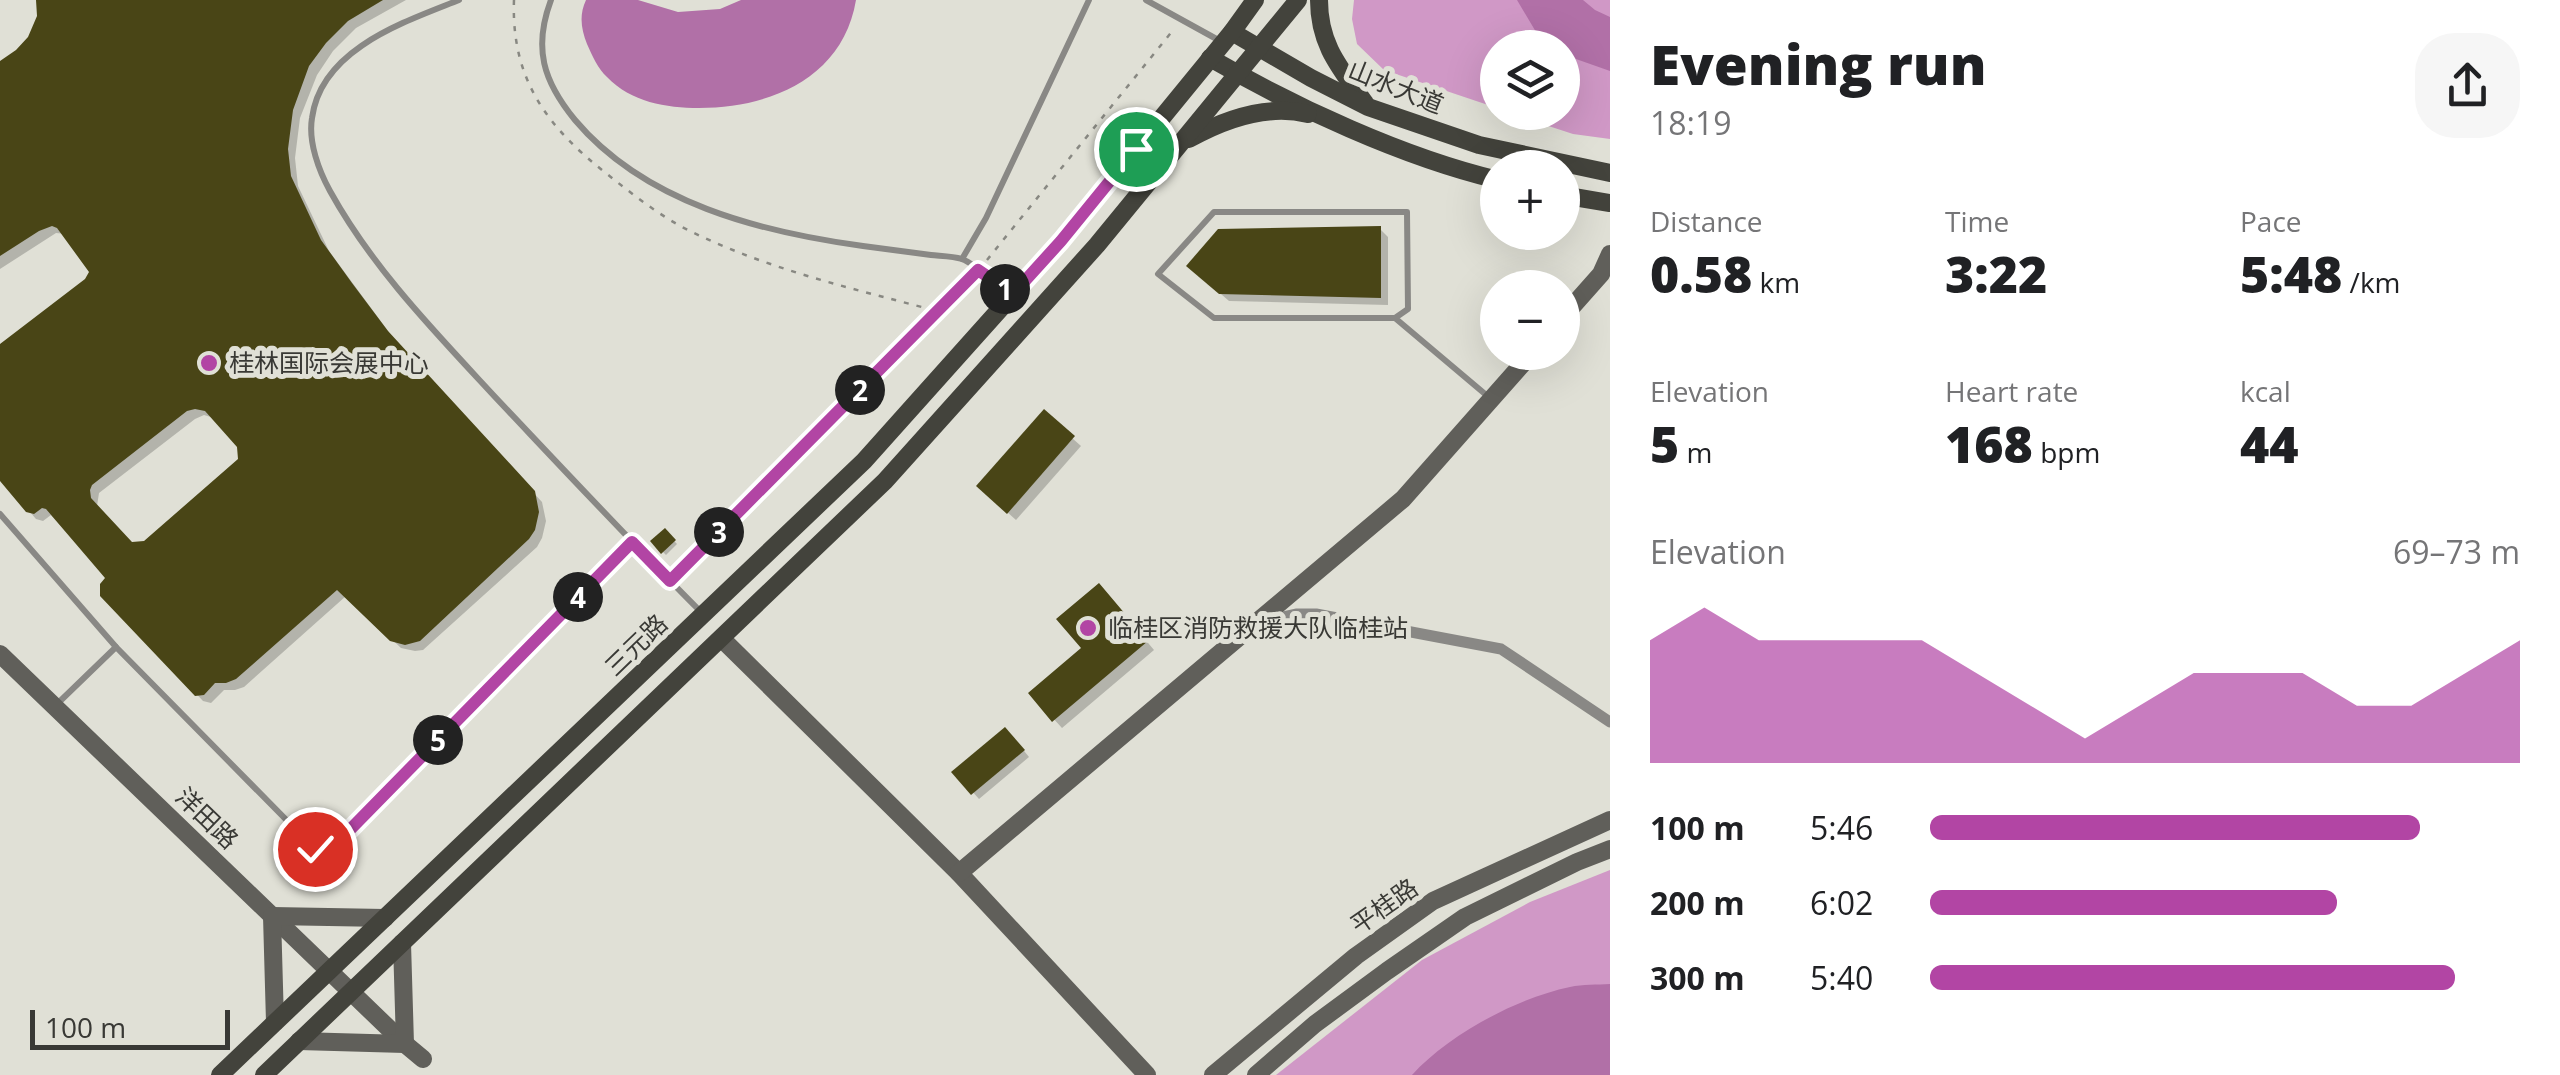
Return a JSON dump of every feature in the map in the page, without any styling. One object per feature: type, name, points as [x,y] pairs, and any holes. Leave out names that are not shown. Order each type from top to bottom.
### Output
[{"type":"main road","name":"三元路","points":[[220,1075],[864,461],[1061,241],[1255,0]]},
{"type":"main road","points":[[264,1075],[885,481],[1097,246],[1298,0]]},
{"type":"main road","points":[[1318,0],[1322,36],[1368,107]]},
{"type":"main road","name":"山水大道","points":[[1227,37],[1260,49],[1368,107],[1479,146],[1610,173]]},
{"type":"main road","points":[[1210,58],[1352,130],[1480,176]]},
{"type":"main road","points":[[1180,144],[1212,126],[1274,110],[1328,118]]},
{"type":"main road","points":[[1580,198],[1610,203]]},
{"type":"street","points":[[1580,298],[1601,274],[1610,254]]},
{"type":"street","points":[[959,872],[1402,499],[1518,370]]},
{"type":"street","points":[[1256,624],[1296,614],[1316,614],[1501,649],[1610,722]]},
{"type":"street","points":[[722,638],[959,872],[1147,1075]]},
{"type":"street","name":"洋田路","points":[[0,654],[423,1059]]},
{"type":"street","name":"平桂路","points":[[1214,1075],[1356,956],[1433,901],[1610,820]]},
{"type":"street","points":[[1256,1075],[1315,1024],[1465,917],[1610,849]]},
{"type":"street","points":[[276,1022],[272,916],[384,918]]},
{"type":"street","points":[[299,1042],[405,1044],[402,943]]},
{"type":"lane","points":[[459,0],[407,21],[358,48],[340,63],[320,90],[312,118],[320,169],[363,244],[428,324],[704,615]]},
{"type":"lane","points":[[551,0],[542,58],[552,87],[583,129],[642,177],[704,208],[764,227],[842,243],[962,259],[1013,294]]},
{"type":"lane","points":[[962,259],[986,218],[1089,0]]},
{"type":"lane","points":[[1146,0],[1182,20],[1227,37]]},
{"type":"lane","points":[[1394,318],[1408,309],[1407,212],[1214,212],[1158,274],[1214,318],[1394,318],[1492,400]]},
{"type":"lane","points":[[0,514],[116,648],[314,848],[328,851],[632,542]]},
{"type":"lane","points":[[54,706],[116,648]]},
{"type":"path","points":[[670,581],[978,270],[1182,20]]},
{"type":"shaded area","points":[[586,0],[638,0],[678,12],[720,9],[741,0],[856,0],[836,50],[799,83],[752,102],[699,108],[650,102],[616,86],[596,62],[583,33]]},
{"type":"shaded area","points":[[1354,0],[1610,0],[1610,139],[1561,130],[1580,130],[1580,30],[1480,30],[1480,102],[1384,70],[1357,44],[1352,19]]},
{"type":"shaded area","points":[[1517,0],[1583,0],[1610,17],[1610,71],[1580,60],[1580,30],[1535,30]]},
{"type":"shaded area","points":[[1610,870],[1610,1075],[1276,1075],[1422,960],[1530,902]]},
{"type":"shaded area","points":[[1610,984],[1610,1075],[1412,1075],[1444,1046],[1506,1009],[1549,992]]},
{"type":"building","name":"桂林国际会展中心","points":[[36,0],[383,0],[348,21],[309,66],[293,110],[288,149],[291,176],[321,240],[352,283],[388,331],[535,491],[539,512],[529,539],[420,641],[405,645],[390,641],[337,590],[236,679],[215,683],[204,695],[195,696],[100,596],[100,584],[105,578],[46,509],[34,514],[26,512],[0,481],[0,344],[89,272],[52,226],[0,256],[0,61],[28,37],[37,16]],"holes":[[[187,411],[205,411],[237,447],[238,459],[144,541],[132,542],[91,498],[92,485]]]},
{"type":"building","points":[[1381,226],[1381,298],[1219,294],[1186,266],[1218,229]]},
{"type":"building","points":[[1044,409],[1075,436],[1007,514],[976,486]]},
{"type":"building","points":[[665,528],[676,540],[661,554],[650,541]]},
{"type":"building","points":[[1099,583],[1148,641],[1052,722],[1028,693],[1081,648],[1056,619]]},
{"type":"building","points":[[1005,727],[1025,750],[971,795],[951,772]]},
{"type":"place","name":"桂林国际会展中心","points":[[209,363]]},
{"type":"place","name":"临桂区消防救援大队临桂站","points":[[1088,628]]},
{"type":"route","points":[[315,849],[328,851],[333,847],[632,542],[670,581],[978,270],[1013,294],[1136,149]]}]
